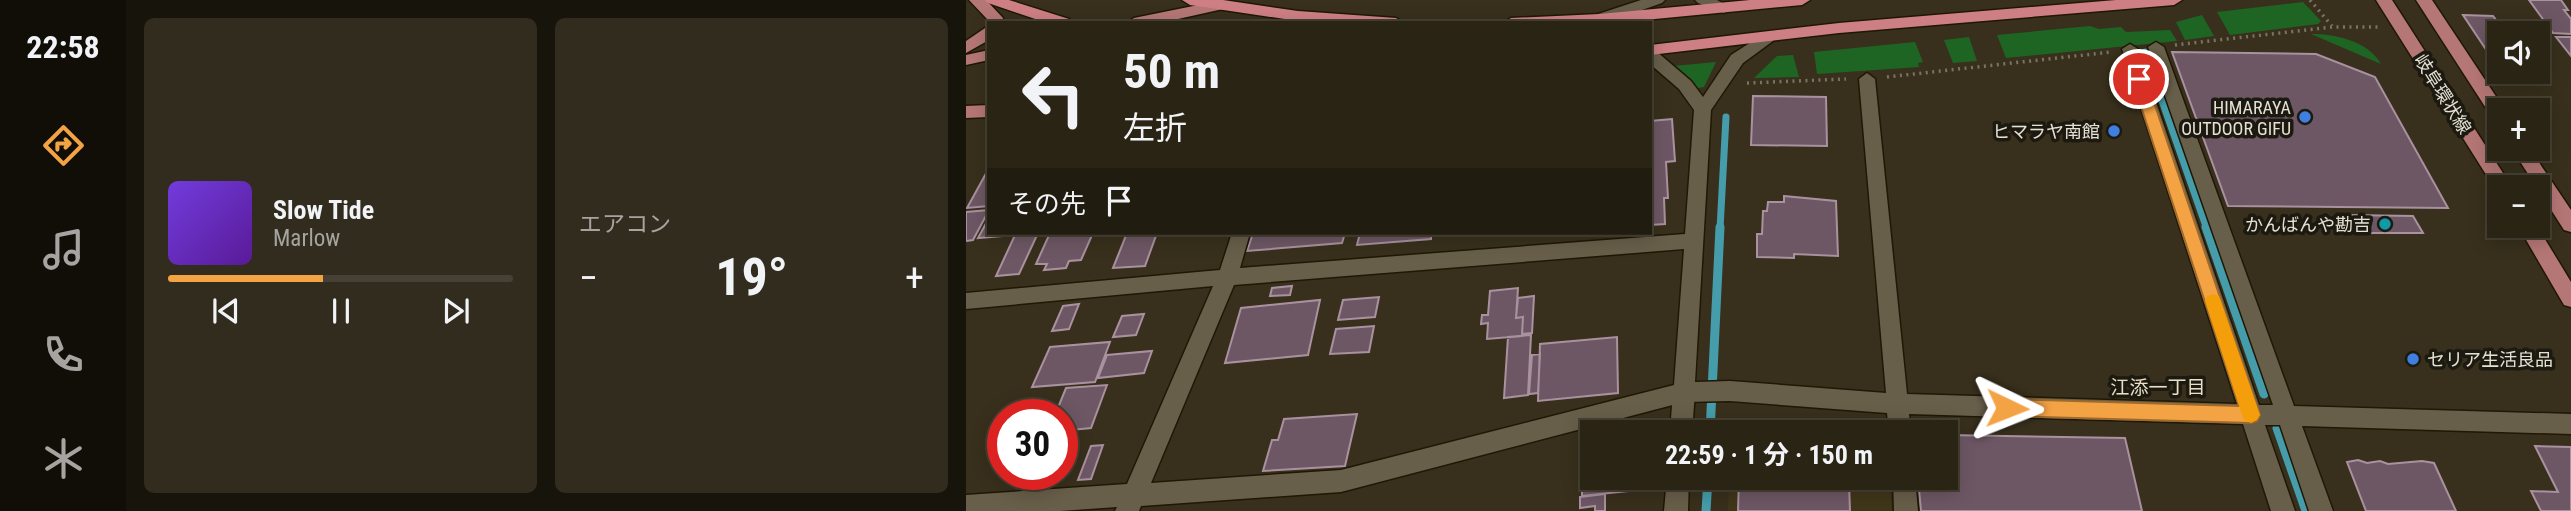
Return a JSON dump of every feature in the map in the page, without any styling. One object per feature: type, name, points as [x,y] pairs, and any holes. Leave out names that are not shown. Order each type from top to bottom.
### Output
[{"type":"highway","points":[[993,0],[1058,21]]},
{"type":"highway","points":[[1189,0],[1298,16],[1368,21]]},
{"type":"highway","points":[[1556,21],[1802,0]]},
{"type":"highway","points":[[1652,50],[2174,0]]},
{"type":"main road","points":[[978,0],[991,11],[994,21]]},
{"type":"main road","name":"岐阜環状線","points":[[2384,0],[2495,175]]},
{"type":"main road","name":"岐阜環状線","points":[[2424,0],[2488,98]]},
{"type":"main road","points":[[1144,21],[1218,6]]},
{"type":"main road","points":[[966,48],[987,33]]},
{"type":"main road","points":[[966,60],[987,55]]},
{"type":"main road","points":[[966,112],[987,111]]},
{"type":"main road","points":[[2529,161],[2571,225]]},
{"type":"main road","points":[[2534,238],[2571,299]]},
{"type":"street","points":[[1600,19],[1657,0]]},
{"type":"street","points":[[1703,0],[1724,8]]},
{"type":"street","points":[[1684,420],[1691,392],[1695,242],[1703,109],[1737,58],[1767,37]]},
{"type":"street","points":[[2156,47],[2321,511]]},
{"type":"street","points":[[2130,50],[2283,511]]},
{"type":"street","points":[[1652,57],[1685,85],[1703,109]]},
{"type":"street","points":[[1867,79],[1899,420]]},
{"type":"street","points":[[1130,504],[1227,277],[1240,235]]},
{"type":"street","points":[[966,301],[1227,277],[1695,242]]},
{"type":"street","points":[[966,506],[1130,504],[1341,481],[1691,392],[1730,391],[1898,404],[2571,424]]},
{"type":"street","points":[[1676,511],[1677,490]]},
{"type":"street","points":[[1905,490],[1906,511]]},
{"type":"path","points":[[2310,0],[2332,27]]},
{"type":"path","points":[[2156,47],[2332,27],[2401,27]]},
{"type":"path","points":[[1717,88],[1741,83],[1867,79],[2130,50]]},
{"type":"shaded area","points":[[1729,490],[1890,490],[1892,511],[1728,511]]},
{"type":"green space","points":[[2303,2],[2321,21],[2318,24],[2230,35],[2217,12]]},
{"type":"green space","points":[[2202,15],[2214,36],[2185,40],[2176,22]]},
{"type":"green space","points":[[2090,26],[2099,29],[2121,27],[2126,32],[2170,30],[2177,41],[2006,58],[1997,35]]},
{"type":"green space","points":[[2311,34],[2331,35],[2360,44],[2381,64]]},
{"type":"green space","points":[[1969,37],[1977,61],[1953,63],[1944,40]]},
{"type":"green space","points":[[1915,42],[1923,62],[1918,63],[1919,67],[1817,74],[1814,52]]},
{"type":"green space","points":[[1793,55],[1799,77],[1754,78],[1777,56]]},
{"type":"green space","points":[[1716,62],[1704,87],[1692,89],[1673,66]]},
{"type":"building","points":[[2529,0],[2561,0],[2571,19],[2571,34],[2553,33],[2550,21],[2544,21]]},
{"type":"building","points":[[2463,15],[2493,16],[2497,21],[2487,21],[2487,51]]},
{"type":"building","points":[[2556,37],[2571,37],[2571,56]]},
{"type":"building","points":[[2172,52],[2316,54],[2375,77],[2448,208],[2228,206]]},
{"type":"building","points":[[1753,96],[1826,97],[1827,146],[1751,145]]},
{"type":"building","points":[[1672,119],[1675,161],[1666,162],[1668,198],[1664,198],[1665,224],[1652,225],[1652,121]]},
{"type":"building","points":[[987,172],[987,206],[967,208]]},
{"type":"building","points":[[1784,196],[1836,201],[1838,256],[1794,254],[1794,258],[1757,257],[1757,234],[1762,234],[1763,211],[1767,211],[1768,202],[1784,202]]},
{"type":"building","points":[[987,210],[973,240],[966,241],[966,212]]},
{"type":"building","name":"かんばんや勘吉","points":[[2348,215],[2413,216],[2423,233],[2356,233]]},
{"type":"building","points":[[987,222],[987,235],[1014,235],[978,238]]},
{"type":"building","points":[[1015,235],[1037,235],[1019,274],[996,276]]},
{"type":"building","points":[[1049,235],[1092,235],[1081,260],[1069,261],[1066,268],[1044,270],[1047,264],[1036,264]]},
{"type":"building","points":[[1126,235],[1156,235],[1145,266],[1113,268]]},
{"type":"building","points":[[1252,235],[1344,235],[1342,243],[1247,251]]},
{"type":"building","points":[[1360,235],[1431,235],[1431,239],[1357,245]]},
{"type":"building","points":[[1292,286],[1290,295],[1270,296],[1272,288]]},
{"type":"building","points":[[1518,288],[1516,318],[1523,317],[1522,336],[1487,339],[1488,323],[1481,324],[1482,315],[1488,315],[1490,291]]},
{"type":"building","points":[[1534,296],[1532,333],[1522,334],[1523,317],[1516,318],[1518,298]]},
{"type":"building","points":[[1379,297],[1375,317],[1338,320],[1343,300]]},
{"type":"building","points":[[1320,300],[1308,355],[1225,363],[1241,308]]},
{"type":"building","points":[[1079,304],[1069,329],[1052,331],[1063,306]]},
{"type":"building","points":[[1144,314],[1136,335],[1113,337],[1122,316]]},
{"type":"building","points":[[1374,326],[1369,352],[1330,354],[1336,329]]},
{"type":"building","points":[[1531,335],[1528,395],[1504,398],[1508,337]]},
{"type":"building","points":[[1617,337],[1618,393],[1538,401],[1540,344]]},
{"type":"building","points":[[1110,342],[1095,382],[1032,387],[1050,347]]},
{"type":"building","points":[[1152,351],[1144,373],[1098,378],[1107,355]]},
{"type":"building","points":[[1540,354],[1538,393],[1529,394],[1532,355]]},
{"type":"building","points":[[1107,385],[1091,428],[1078,429],[1078,399],[1062,399],[1066,388]]},
{"type":"building","points":[[1357,414],[1345,466],[1263,471],[1272,440],[1278,440],[1284,419]]},
{"type":"building","points":[[1958,435],[2125,438],[2142,511],[1921,511],[1919,490],[1958,490]]},
{"type":"building","points":[[1103,445],[1091,479],[1078,480],[1091,446]]},
{"type":"building","points":[[2535,446],[2571,447],[2571,511],[2541,511],[2531,491],[2558,492]]},
{"type":"building","points":[[2358,460],[2388,464],[2422,461],[2434,463],[2456,511],[2366,511],[2347,462]]},
{"type":"building","points":[[1582,490],[1637,490],[1582,496]]},
{"type":"building","points":[[1739,490],[1849,490],[1850,511],[1738,511]]},
{"type":"building","points":[[1605,494],[1605,511],[1595,511],[1595,506],[1580,508],[1580,497]]},
{"type":"waterway","points":[[2145,52],[2207,229]]},
{"type":"waterway","points":[[1720,229],[1726,117]]},
{"type":"waterway","points":[[1711,420],[1720,227]]},
{"type":"waterway","points":[[2206,227],[2264,394]]},
{"type":"waterway","points":[[2277,428],[2306,511]]},
{"type":"waterway","points":[[1706,511],[1707,490]]},
{"type":"slow traffic","points":[[2213,301],[2251,415]]},
{"type":"place","name":"HIMARAYA OUTDOOR GIFU","points":[[2305,117]]},
{"type":"place","name":"ヒマラヤ南館","points":[[2114,131]]},
{"type":"place","name":"かんばんや勘吉","points":[[2385,224]]},
{"type":"place","name":"セリア生活良品","points":[[2413,359]]},
{"type":"district","name":"江添一丁目","points":[[2158,387]]},
{"type":"route","points":[[2007,408],[2251,415],[2139,79]]}]
